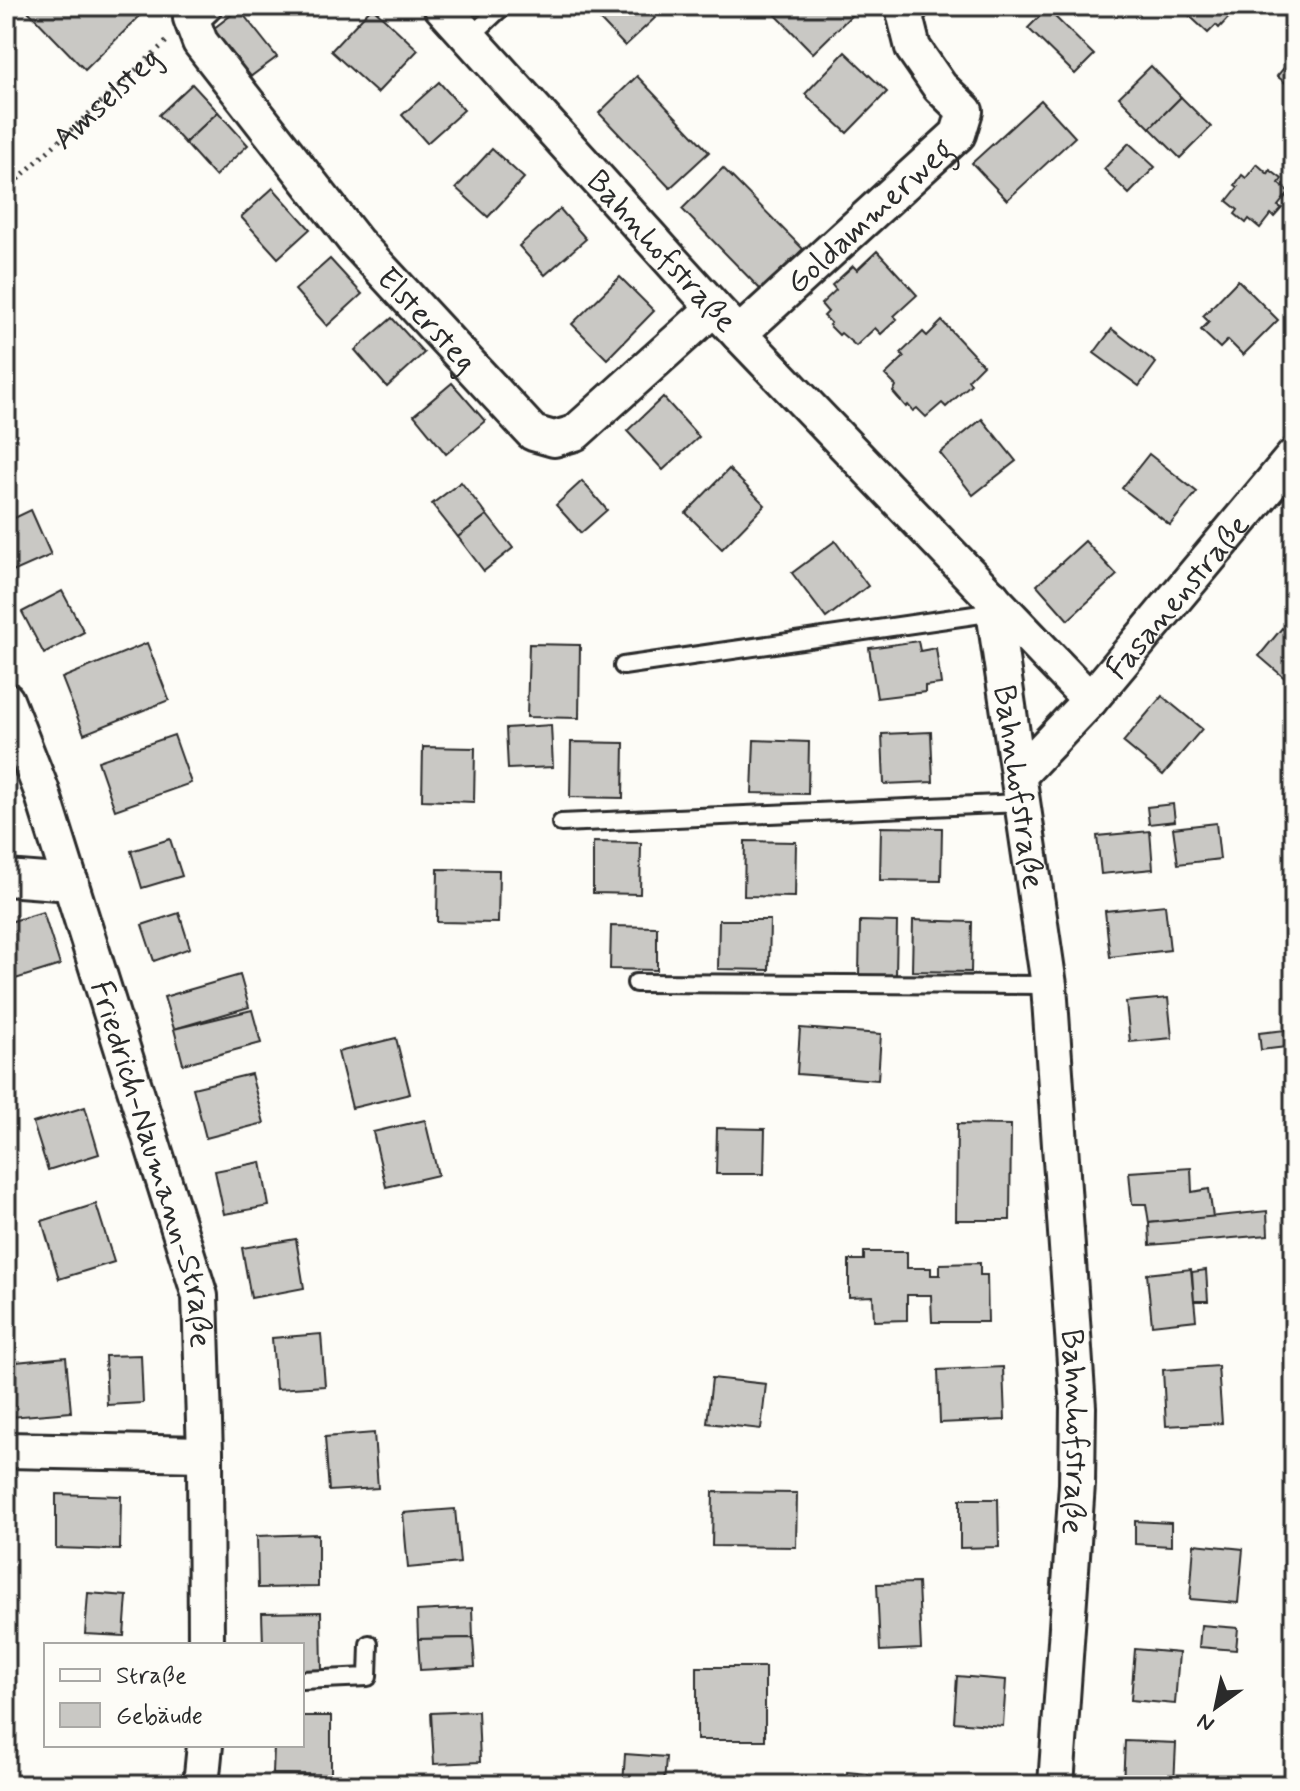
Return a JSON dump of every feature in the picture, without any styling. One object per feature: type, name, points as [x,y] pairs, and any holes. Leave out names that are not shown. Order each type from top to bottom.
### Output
[{"type":"street","name":"Bahnhofstraße","points":[[441,6],[714,308],[994,605],[1049,985],[1078,1407],[1077,1484],[1056,1785]]},
{"type":"street","name":"Goldammerweg","points":[[739,334],[958,134],[965,111],[940,87],[913,48],[905,16],[911,6]]},
{"type":"street","name":"Elstersteg","points":[[198,12],[200,42],[356,242],[533,433],[554,439],[575,433],[714,308]]},
{"type":"street","name":"Fasanenstraße","points":[[1019,789],[1294,456]]},
{"type":"street","name":"Fasanenstraße","points":[[994,605],[1090,700]]},
{"type":"street","name":"Friedrich-Naumann-Straße","points":[[6,700],[41,789],[200,1296],[206,1643]]},
{"type":"street","points":[[6,878],[71,883]]},
{"type":"street","points":[[6,1450],[205,1454]]},
{"type":"street","points":[[201,1785],[205,1747]]},
{"type":"lane","points":[[470,37],[503,6]]},
{"type":"lane","points":[[623,666],[994,605]]},
{"type":"lane","points":[[561,823],[1019,789]]},
{"type":"lane","points":[[636,983],[1049,985]]},
{"type":"lane","points":[[304,1680],[368,1677],[369,1644]]},
{"type":"path","name":"Amselsteg","points":[[6,190],[198,12]]},
{"type":"building","points":[[29,6],[141,6],[145,11],[85,70],[26,9]]},
{"type":"building","points":[[587,6],[644,6],[655,18],[625,46]]},
{"type":"building","points":[[778,6],[861,6],[813,53],[772,11]]},
{"type":"building","points":[[1179,6],[1230,6],[1228,8],[1233,13],[1219,28],[1216,25],[1208,33]]},
{"type":"building","points":[[372,7],[418,50],[377,93],[331,51]]},
{"type":"building","points":[[239,9],[277,57],[246,80],[209,32]]},
{"type":"building","points":[[1047,9],[1094,55],[1075,74],[1028,28]]},
{"type":"building","points":[[845,52],[887,92],[847,133],[805,94]]},
{"type":"building","points":[[1294,56],[1294,90],[1277,76]]},
{"type":"building","points":[[1151,66],[1181,97],[1150,128],[1119,97]]},
{"type":"building","points":[[637,76],[709,152],[670,188],[599,113]]},
{"type":"building","points":[[439,82],[464,110],[427,143],[402,115]]},
{"type":"building","points":[[192,84],[218,112],[185,143],[159,115]]},
{"type":"building","points":[[1181,97],[1211,127],[1180,158],[1150,128]]},
{"type":"building","points":[[1041,100],[1075,137],[1007,200],[972,163]]},
{"type":"building","points":[[218,112],[248,145],[215,176],[185,143]]},
{"type":"building","points":[[1129,143],[1155,167],[1129,194],[1104,169]]},
{"type":"building","points":[[492,149],[524,178],[488,217],[456,188]]},
{"type":"building","points":[[1257,164],[1268,174],[1270,170],[1282,179],[1279,183],[1289,192],[1278,206],[1282,208],[1274,217],[1271,214],[1260,228],[1249,219],[1246,223],[1235,214],[1238,210],[1227,201],[1238,187],[1235,185],[1242,175],[1246,178]]},
{"type":"building","points":[[723,168],[803,249],[761,290],[682,209]]},
{"type":"building","points":[[273,188],[310,229],[278,258],[241,217]]},
{"type":"building","points":[[560,209],[586,239],[545,275],[519,246]]},
{"type":"building","points":[[877,251],[917,295],[894,316],[897,319],[881,334],[875,328],[856,346],[829,325],[831,323],[824,316],[828,312],[821,304],[836,290],[832,285],[853,266],[857,270]]},
{"type":"building","points":[[330,259],[362,294],[327,326],[295,290]]},
{"type":"building","points":[[620,277],[654,311],[607,359],[572,324]]},
{"type":"building","points":[[1238,280],[1278,320],[1243,355],[1228,340],[1220,348],[1201,330],[1209,322],[1203,316]]},
{"type":"building","points":[[392,318],[424,353],[387,387],[355,350]]},
{"type":"building","points":[[942,321],[983,365],[968,380],[971,384],[946,407],[942,403],[926,417],[917,408],[913,411],[908,405],[906,407],[893,392],[896,386],[885,375],[904,357],[901,353],[923,332],[927,336]]},
{"type":"building","points":[[1112,329],[1156,363],[1139,386],[1094,353]]},
{"type":"building","points":[[452,383],[485,421],[446,454],[414,415]]},
{"type":"building","points":[[663,397],[699,437],[663,470],[627,431]]},
{"type":"building","points":[[982,419],[1016,461],[973,495],[940,453]]},
{"type":"building","points":[[1149,454],[1197,492],[1170,525],[1122,488]]},
{"type":"building","points":[[729,469],[765,505],[722,549],[686,513]]},
{"type":"building","points":[[582,481],[607,510],[581,533],[556,505]]},
{"type":"building","points":[[461,482],[487,515],[458,537],[432,504]]},
{"type":"building","points":[[31,510],[51,555],[6,575],[6,522]]},
{"type":"building","points":[[487,515],[513,548],[484,571],[458,537]]},
{"type":"building","points":[[835,541],[868,586],[826,618],[792,573]]},
{"type":"building","points":[[1085,541],[1117,575],[1068,620],[1037,585]]},
{"type":"building","points":[[62,591],[84,632],[44,654],[22,612]]},
{"type":"building","points":[[1282,628],[1294,638],[1294,686],[1259,656]]},
{"type":"building","points":[[918,641],[920,651],[936,648],[941,684],[925,686],[925,692],[877,698],[869,648]]},
{"type":"building","points":[[147,643],[169,700],[84,734],[62,678]]},
{"type":"building","points":[[529,644],[580,645],[579,718],[527,717]]},
{"type":"building","points":[[1162,696],[1202,729],[1163,775],[1123,742]]},
{"type":"building","points":[[551,725],[553,767],[508,769],[506,728]]},
{"type":"building","points":[[931,732],[933,782],[884,784],[882,734]]},
{"type":"building","points":[[174,735],[191,783],[115,810],[98,761]]},
{"type":"building","points":[[754,740],[809,742],[808,794],[752,793]]},
{"type":"building","points":[[571,742],[624,743],[623,798],[570,797]]},
{"type":"building","points":[[423,747],[475,748],[474,802],[422,800]]},
{"type":"building","points":[[1173,804],[1175,821],[1149,824],[1147,807]]},
{"type":"building","points":[[1216,823],[1220,859],[1178,864],[1173,828]]},
{"type":"building","points":[[881,827],[942,828],[941,881],[880,880]]},
{"type":"building","points":[[1150,831],[1153,869],[1101,874],[1097,836]]},
{"type":"building","points":[[170,839],[182,876],[142,888],[131,851]]},
{"type":"building","points":[[745,841],[796,842],[795,897],[744,896]]},
{"type":"building","points":[[593,842],[641,843],[640,894],[593,893]]},
{"type":"building","points":[[438,869],[499,870],[498,923],[437,922]]},
{"type":"building","points":[[1165,905],[1170,950],[1110,957],[1105,911]]},
{"type":"building","points":[[43,912],[60,965],[6,982],[6,923]]},
{"type":"building","points":[[179,913],[190,948],[154,961],[142,925]]},
{"type":"building","points":[[719,920],[770,920],[769,970],[718,969]]},
{"type":"building","points":[[913,920],[972,922],[971,972],[912,971]]},
{"type":"building","points":[[860,921],[897,922],[896,975],[859,975]]},
{"type":"building","points":[[611,926],[657,927],[657,970],[610,969]]},
{"type":"building","points":[[240,975],[249,1007],[174,1029],[164,997]]},
{"type":"building","points":[[1168,998],[1172,1038],[1130,1042],[1126,1002]]},
{"type":"building","points":[[252,1010],[261,1043],[183,1064],[174,1029]]},
{"type":"building","points":[[800,1028],[881,1034],[878,1080],[797,1074]]},
{"type":"building","points":[[1294,1029],[1294,1046],[1261,1050],[1259,1033]]},
{"type":"building","points":[[396,1038],[410,1094],[352,1108],[338,1052]]},
{"type":"building","points":[[251,1074],[264,1123],[206,1138],[193,1088]]},
{"type":"building","points":[[85,1107],[99,1154],[48,1170],[33,1123]]},
{"type":"building","points":[[425,1120],[438,1175],[386,1187],[373,1132]]},
{"type":"building","points":[[957,1124],[1011,1125],[1010,1220],[956,1220]]},
{"type":"building","points":[[717,1128],[765,1129],[764,1174],[716,1174]]},
{"type":"building","points":[[261,1162],[269,1206],[224,1214],[215,1171]]},
{"type":"building","points":[[1191,1168],[1192,1192],[1209,1189],[1213,1217],[1149,1223],[1146,1204],[1132,1204],[1129,1172]]},
{"type":"building","points":[[96,1204],[114,1262],[59,1279],[42,1221]]},
{"type":"building","points":[[1267,1211],[1268,1235],[1150,1245],[1149,1223]]},
{"type":"building","points":[[296,1239],[304,1288],[251,1298],[242,1248]]},
{"type":"building","points":[[864,1252],[907,1252],[907,1268],[931,1268],[931,1275],[940,1275],[940,1264],[980,1263],[980,1275],[987,1275],[988,1322],[932,1322],[931,1295],[907,1295],[907,1320],[874,1321],[873,1296],[849,1297],[849,1260],[864,1260]]},
{"type":"building","points":[[1191,1269],[1196,1320],[1152,1325],[1147,1274]]},
{"type":"building","points":[[1206,1270],[1208,1301],[1194,1301],[1192,1272]]},
{"type":"building","points":[[321,1334],[325,1386],[276,1389],[272,1338]]},
{"type":"building","points":[[141,1355],[143,1403],[107,1405],[105,1356]]},
{"type":"building","points":[[66,1357],[71,1412],[10,1417],[6,1363]]},
{"type":"building","points":[[1294,1361],[1294,1424],[1293,1425],[1286,1362]]},
{"type":"building","points":[[1218,1366],[1222,1423],[1166,1426],[1163,1370]]},
{"type":"building","points":[[1003,1367],[1005,1420],[940,1423],[938,1370]]},
{"type":"building","points":[[712,1378],[766,1384],[761,1429],[707,1423]]},
{"type":"building","points":[[374,1433],[378,1488],[329,1491],[325,1437]]},
{"type":"building","points":[[713,1492],[797,1493],[796,1547],[712,1546]]},
{"type":"building","points":[[56,1494],[121,1496],[120,1550],[56,1548]]},
{"type":"building","points":[[960,1499],[998,1499],[999,1547],[960,1548]]},
{"type":"building","points":[[455,1509],[460,1563],[408,1568],[403,1513]]},
{"type":"building","points":[[1135,1521],[1171,1523],[1171,1546],[1135,1544]]},
{"type":"building","points":[[318,1534],[318,1587],[258,1588],[257,1536]]},
{"type":"building","points":[[1194,1544],[1243,1549],[1238,1603],[1190,1599]]},
{"type":"building","points":[[918,1583],[921,1649],[880,1651],[877,1584]]},
{"type":"building","points":[[88,1593],[127,1596],[124,1636],[85,1634]]},
{"type":"building","points":[[472,1608],[473,1638],[418,1639],[417,1611]]},
{"type":"building","points":[[321,1612],[322,1671],[304,1672],[304,1643],[263,1643],[262,1613]]},
{"type":"building","points":[[1201,1625],[1238,1628],[1236,1650],[1199,1647]]},
{"type":"building","points":[[473,1638],[475,1667],[420,1670],[418,1639]]},
{"type":"building","points":[[1135,1649],[1179,1653],[1175,1704],[1131,1700]]},
{"type":"building","points":[[697,1667],[765,1667],[765,1740],[697,1740]]},
{"type":"building","points":[[957,1676],[1006,1680],[1003,1726],[954,1722]]},
{"type":"building","points":[[478,1711],[480,1762],[434,1764],[431,1713]]},
{"type":"building","points":[[304,1716],[331,1716],[331,1775],[273,1774],[274,1747],[304,1747]]},
{"type":"building","points":[[1125,1741],[1176,1743],[1174,1785],[1123,1785]]},
{"type":"building","points":[[625,1754],[666,1757],[664,1785],[623,1785]]},
{"type":"building","points":[[847,1772],[868,1774],[866,1785],[845,1785]]}]
